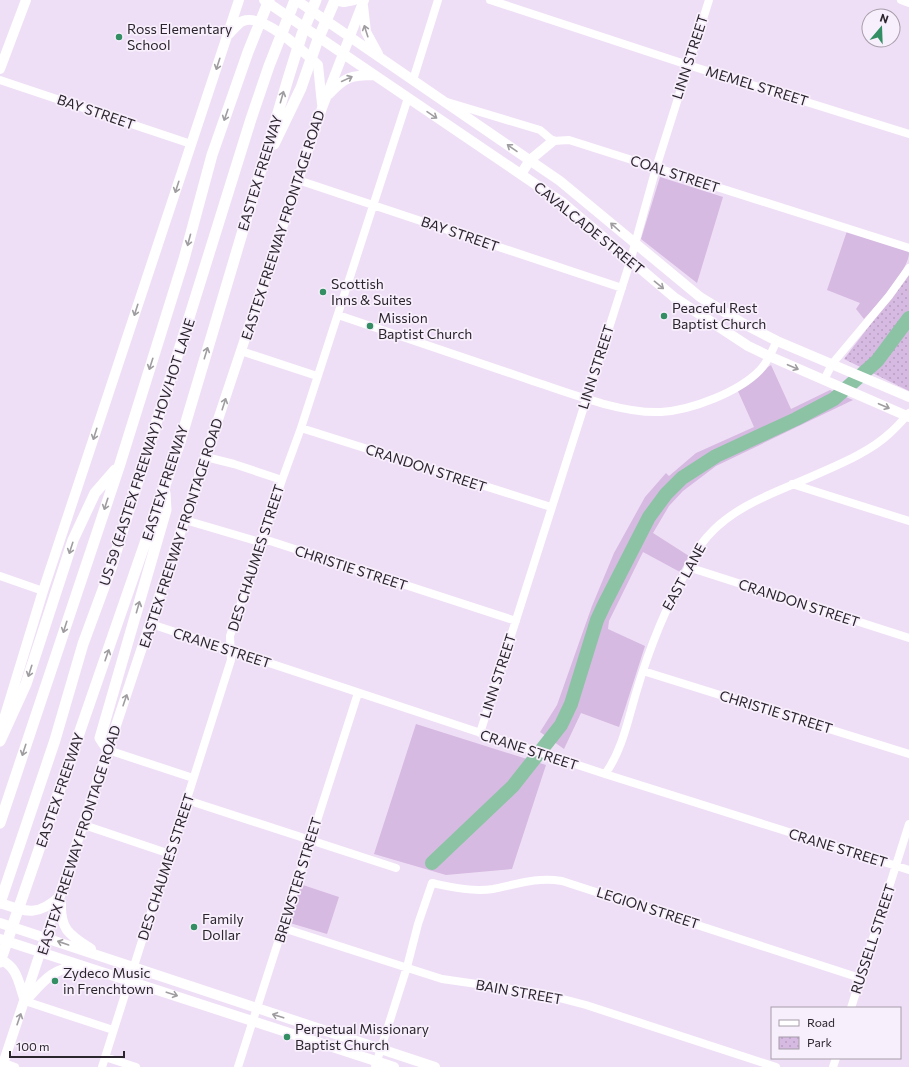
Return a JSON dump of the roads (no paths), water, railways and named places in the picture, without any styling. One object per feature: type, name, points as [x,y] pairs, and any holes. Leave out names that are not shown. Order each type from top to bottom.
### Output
[{"type":"highway","points":[[0,823],[119,467],[184,259],[212,156],[248,52],[269,0]]},
{"type":"highway","name":"US 59 (EASTEX FREEWAY) HOV/HOT LANE","points":[[83,644],[111,568],[268,66],[295,0]]},
{"type":"highway","name":"EASTEX FREEWAY","points":[[0,961],[165,485],[302,34],[316,0]]},
{"type":"highway","points":[[260,175],[301,88],[334,0]]},
{"type":"highway","points":[[0,742],[26,684],[73,540],[95,493],[119,467]]},
{"type":"highway","points":[[108,750],[100,738],[166,510],[165,485]]},
{"type":"highway","name":"EASTEX FREEWAY","points":[[0,882],[8,870],[83,644]]},
{"type":"highway","points":[[0,903],[8,870]]},
{"type":"main road","points":[[0,69],[26,0]]},
{"type":"main road","points":[[0,732],[43,591],[239,0]]},
{"type":"main road","name":"CAVALCADE STREET","points":[[264,0],[563,203],[630,262],[693,311],[748,346],[835,385],[908,415]]},
{"type":"main road","name":"CAVALCADE STREET","points":[[295,0],[530,160],[582,198],[635,244],[701,297],[744,324],[777,341],[909,397]]},
{"type":"main road","points":[[334,0],[344,2],[360,1],[366,32],[380,58]]},
{"type":"main road","name":"EASTEX FREEWAY FRONTAGE ROAD","points":[[3,1065],[61,895],[326,96],[360,1]]},
{"type":"main road","points":[[228,34],[242,22],[255,21],[276,31],[297,45],[318,65],[322,108]]},
{"type":"main road","points":[[326,96],[340,82],[349,76],[374,75]]},
{"type":"main road","points":[[521,174],[530,160],[553,141]]},
{"type":"main road","points":[[693,311],[701,297]]},
{"type":"main road","points":[[0,903],[28,911],[35,911],[50,905],[61,895]]},
{"type":"main road","points":[[61,895],[60,914],[65,929],[72,937],[107,958]]},
{"type":"main road","points":[[0,923],[435,1067]]},
{"type":"main road","points":[[0,939],[252,1020],[376,1064],[394,1067]]},
{"type":"main road","points":[[0,961],[8,963],[16,973],[25,1002]]},
{"type":"main road","points":[[25,1002],[45,978],[57,971],[69,967],[95,970]]},
{"type":"street","points":[[413,80],[438,0]]},
{"type":"street","name":"MEMEL STREET","points":[[490,0],[688,65],[909,134]]},
{"type":"street","name":"LINN STREET","points":[[480,733],[622,288],[656,168],[709,0]]},
{"type":"street","points":[[901,0],[909,3]]},
{"type":"street","name":"BAY STREET","points":[[0,80],[191,144]]},
{"type":"street","name":"DES CHAUMES STREET","points":[[102,1067],[231,660],[232,651],[229,642],[230,636],[261,541],[301,428],[372,204],[408,98]]},
{"type":"street","points":[[444,101],[540,130],[553,141]]},
{"type":"street","name":"COAL STREET","points":[[553,141],[569,140],[909,248]]},
{"type":"street","name":"BAY STREET","points":[[298,180],[622,288]]},
{"type":"street","points":[[824,380],[832,364],[890,296],[909,268]]},
{"type":"street","points":[[338,315],[586,399],[642,411],[662,412],[685,408],[723,394],[743,383],[761,369],[777,341]]},
{"type":"street","points":[[241,351],[317,376]]},
{"type":"street","name":"EAST LANE","points":[[605,774],[621,743],[643,671],[664,613],[698,548],[719,524],[750,504],[792,484],[822,472],[866,450],[890,434],[908,415]]},
{"type":"street","name":"CRANDON STREET","points":[[301,428],[551,508]]},
{"type":"street","points":[[206,457],[234,464],[282,480]]},
{"type":"street","points":[[792,484],[909,521]]},
{"type":"street","name":"CHRISTIE STREET","points":[[185,520],[256,541],[270,541],[516,621]]},
{"type":"street","name":"CRANDON STREET","points":[[688,567],[909,638]]},
{"type":"street","points":[[0,576],[43,591]]},
{"type":"street","name":"CRANE STREET","points":[[151,624],[605,774],[909,870]]},
{"type":"street","name":"CHRISTIE STREET","points":[[643,671],[909,754]]},
{"type":"street","name":"BREWSTER STREET","points":[[238,1067],[358,693]]},
{"type":"street","points":[[108,750],[194,778]]},
{"type":"street","points":[[187,800],[396,868]]},
{"type":"street","name":"RUSSELL STREET","points":[[851,1007],[909,824]]},
{"type":"street","points":[[84,825],[170,854]]},
{"type":"street","name":"LEGION STREET","points":[[407,967],[418,924],[432,883],[464,889],[492,889],[539,879],[562,881],[860,978]]},
{"type":"street","name":"BAIN STREET","points":[[283,928],[442,979],[540,993],[560,998],[776,1067]]},
{"type":"street","points":[[376,1064],[407,967]]},
{"type":"street","points":[[25,1002],[113,1030]]},
{"type":"street","points":[[105,1057],[136,1067]]},
{"type":"street","points":[[3,1065],[15,1067]]},
{"type":"waterway","points":[[432,863],[513,786],[561,725],[571,704],[597,620],[649,517],[666,494],[682,478],[716,456],[796,419],[834,399],[877,361],[909,318]]},
{"type":"place","name":"Ross Elementary School","points":[[119,37]]},
{"type":"place","name":"Scottish Inns & Suites","points":[[323,292]]},
{"type":"place","name":"Peaceful Rest Baptist Church","points":[[664,316]]},
{"type":"place","name":"Mission Baptist Church","points":[[370,326]]},
{"type":"place","name":"Family Dollar","points":[[194,927]]},
{"type":"place","name":"Zydeco Music in Frenchtown","points":[[55,981]]},
{"type":"place","name":"Perpetual Missionary Baptist Church","points":[[287,1037]]}]
